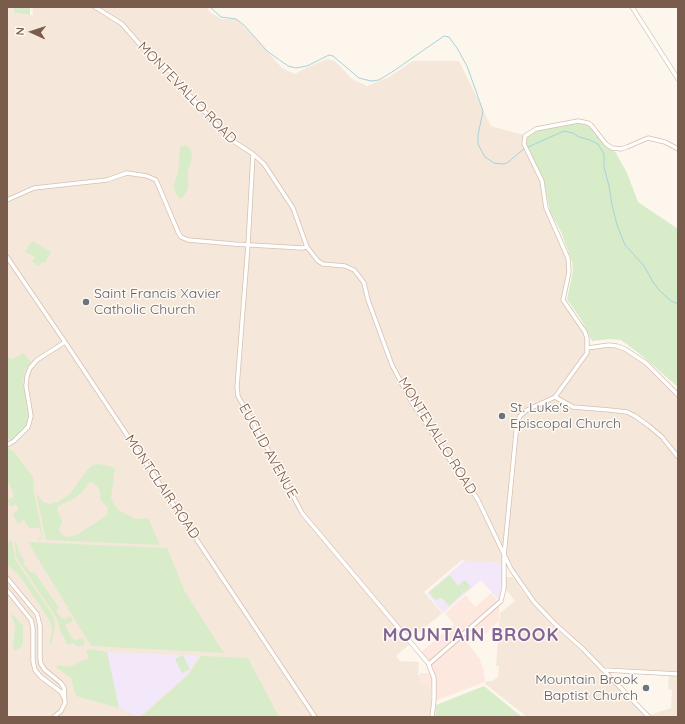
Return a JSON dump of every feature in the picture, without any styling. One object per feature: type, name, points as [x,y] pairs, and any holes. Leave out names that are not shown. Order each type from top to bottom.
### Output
[{"type":"main road","name":"MONTEVALLO ROAD","points":[[95,7],[122,24],[149,55],[171,72],[222,132],[253,154],[264,164],[293,208],[307,247],[318,261],[323,264],[345,266],[354,270],[359,276],[364,283],[368,300],[392,365],[411,401],[450,460],[470,486],[511,569],[534,602],[554,623],[582,648],[649,717]]},
{"type":"main road","points":[[632,7],[678,78]]},
{"type":"main road","points":[[429,664],[501,601],[504,588],[505,542],[517,423],[520,416],[527,410],[555,397],[587,353],[587,338],[585,332],[564,300],[569,272],[568,258],[546,208],[542,181],[524,144],[525,136],[536,129],[578,121],[588,123],[592,126],[606,144],[612,148],[627,147],[648,138],[665,142],[678,149]]},
{"type":"main road","name":"EUCLID AVENUE","points":[[253,154],[248,245],[237,387],[238,396],[302,513],[429,664],[434,678],[432,717]]},
{"type":"main road","points":[[7,200],[34,188],[107,180],[127,173],[147,176],[156,180],[181,237],[188,240],[248,245],[307,247]]},
{"type":"main road","name":"MONTCLAIR ROAD","points":[[7,257],[66,342],[316,717]]},
{"type":"main road","points":[[7,445],[14,441],[28,427],[31,416],[26,386],[30,368],[38,359],[66,342]]},
{"type":"main road","points":[[587,348],[609,345],[625,349],[646,363],[678,395]]},
{"type":"main road","points":[[555,397],[573,407],[613,410],[626,412],[635,416],[662,437],[678,457]]},
{"type":"main road","points":[[499,544],[505,542]]},
{"type":"main road","points":[[504,573],[511,569]]},
{"type":"main road","points":[[7,578],[38,617],[40,628],[41,664],[45,670],[61,683],[64,691],[65,703],[61,711],[54,717]]},
{"type":"main road","points":[[7,590],[31,620],[33,629],[33,661],[35,670],[41,677],[61,692],[65,703]]},
{"type":"main road","points":[[604,670],[678,674]]},
{"type":"shaded area","points":[[7,7],[14,7],[14,13],[33,15],[32,7],[206,7],[211,13],[222,19],[236,19],[252,34],[282,68],[295,74],[327,59],[335,61],[352,79],[367,86],[389,77],[413,61],[459,61],[491,126],[527,136],[525,144],[540,174],[547,208],[570,266],[564,300],[586,331],[589,348],[609,344],[638,356],[678,394],[678,672],[603,667],[541,608],[519,579],[507,557],[503,558],[503,563],[469,562],[462,560],[424,592],[442,613],[408,642],[410,644],[396,656],[400,661],[419,662],[418,675],[420,675],[420,681],[431,686],[431,712],[429,717],[7,717]]},
{"type":"shaded area","points":[[464,561],[503,563],[500,599],[499,601],[481,580],[443,613],[427,593]]},
{"type":"shaded area","points":[[506,577],[513,577],[526,596],[550,623],[587,656],[647,717],[527,717],[485,684],[485,682],[492,681],[498,677],[499,666],[496,666],[500,613],[515,601],[505,588]]},
{"type":"shaded area","points":[[491,593],[499,603],[499,621],[482,637],[473,627],[462,636],[479,658],[483,667],[485,682],[434,700],[434,689],[420,681],[420,673],[432,673],[420,653],[454,624],[445,613],[466,595],[475,607]]},
{"type":"shaded area","points":[[107,652],[199,656],[187,675],[139,717],[119,708]]},
{"type":"shaded area","points":[[669,675],[678,676],[678,717],[652,717],[650,715],[671,708],[672,690],[668,689]]},
{"type":"green space","points":[[14,7],[30,7],[30,15],[14,13]]},
{"type":"green space","points":[[579,122],[588,125],[608,147],[616,153],[627,173],[638,202],[678,229],[678,387],[621,340],[610,339],[592,341],[582,321],[567,299],[573,271],[572,261],[561,232],[550,211],[545,186],[526,144],[526,140],[528,135],[537,131]]},
{"type":"green space","points":[[186,145],[191,150],[192,157],[188,171],[188,189],[183,197],[179,199],[173,187],[178,173],[180,147]]},
{"type":"green space","points":[[32,241],[51,252],[45,263],[42,262],[39,266],[32,262],[35,257],[25,252]]},
{"type":"green space","points":[[23,353],[31,362],[25,369],[23,381],[28,415],[26,426],[22,432],[11,441],[7,437],[7,357],[12,359]]},
{"type":"green space","points":[[9,448],[14,452],[33,477],[34,492],[43,539],[38,540],[42,537],[39,528],[29,528],[24,520],[18,524],[13,514],[19,509],[16,505],[10,506],[7,500],[14,497],[7,480],[7,449]]},
{"type":"green space","points":[[97,464],[115,468],[111,498],[117,509],[135,519],[148,518],[160,545],[46,540],[36,493],[43,502],[50,504],[58,502],[70,494],[91,466]],"holes":[[[92,482],[100,491],[100,499],[108,508],[107,515],[77,535],[67,537],[62,535],[59,530],[62,521],[57,510],[58,506],[75,498],[84,490],[88,483]]]},
{"type":"green space","points":[[7,541],[12,541],[15,559],[54,617],[55,627],[51,645],[49,644],[52,630],[47,616],[19,575],[7,565]]},
{"type":"green space","points":[[15,542],[25,561],[23,563],[30,572],[35,573],[59,608],[56,610],[59,616],[64,619],[70,616],[73,621],[65,625],[72,638],[76,640],[83,638],[85,642],[84,645],[78,647],[73,643],[68,645],[60,631],[58,620],[16,557]]},
{"type":"green space","points":[[28,542],[167,548],[185,592],[224,653],[91,646]]},
{"type":"green space","points":[[450,575],[458,586],[465,580],[471,587],[464,593],[459,587],[463,593],[449,606],[442,598],[435,600],[429,592]]},
{"type":"green space","points":[[11,615],[13,615],[23,626],[23,643],[21,647],[16,650],[14,650],[13,647],[15,625]]},
{"type":"green space","points":[[89,649],[107,652],[119,708],[76,696],[71,678],[56,667],[58,665],[69,667],[89,658],[86,651]]},
{"type":"green space","points":[[183,655],[190,669],[182,673],[175,659]]},
{"type":"green space","points":[[201,656],[248,658],[279,717],[141,717],[188,675]]},
{"type":"green space","points":[[484,686],[522,717],[435,717],[436,705]]},
{"type":"waterway","points":[[210,7],[221,17],[236,19],[244,25],[267,51],[288,66],[296,68],[307,66],[329,55],[333,56],[359,78],[371,81],[379,80],[392,72],[444,36],[449,37],[467,66],[483,111],[478,135],[478,144],[485,157],[494,163],[507,163],[525,148]]},
{"type":"waterway","points":[[528,147],[564,131],[573,133],[579,137],[598,144],[604,154],[604,167],[612,205],[617,225],[625,245],[644,266],[659,290],[671,301],[678,304]]},
{"type":"place","name":"Saint Francis Xavier Catholic Church","points":[[86,302]]},
{"type":"place","name":"St. Luke's Episcopal Church","points":[[502,416]]},
{"type":"place","name":"Mountain Brook Baptist Church","points":[[646,688]]},
{"type":"district","name":"MOUNTAIN BROOK","points":[[471,636]]}]
